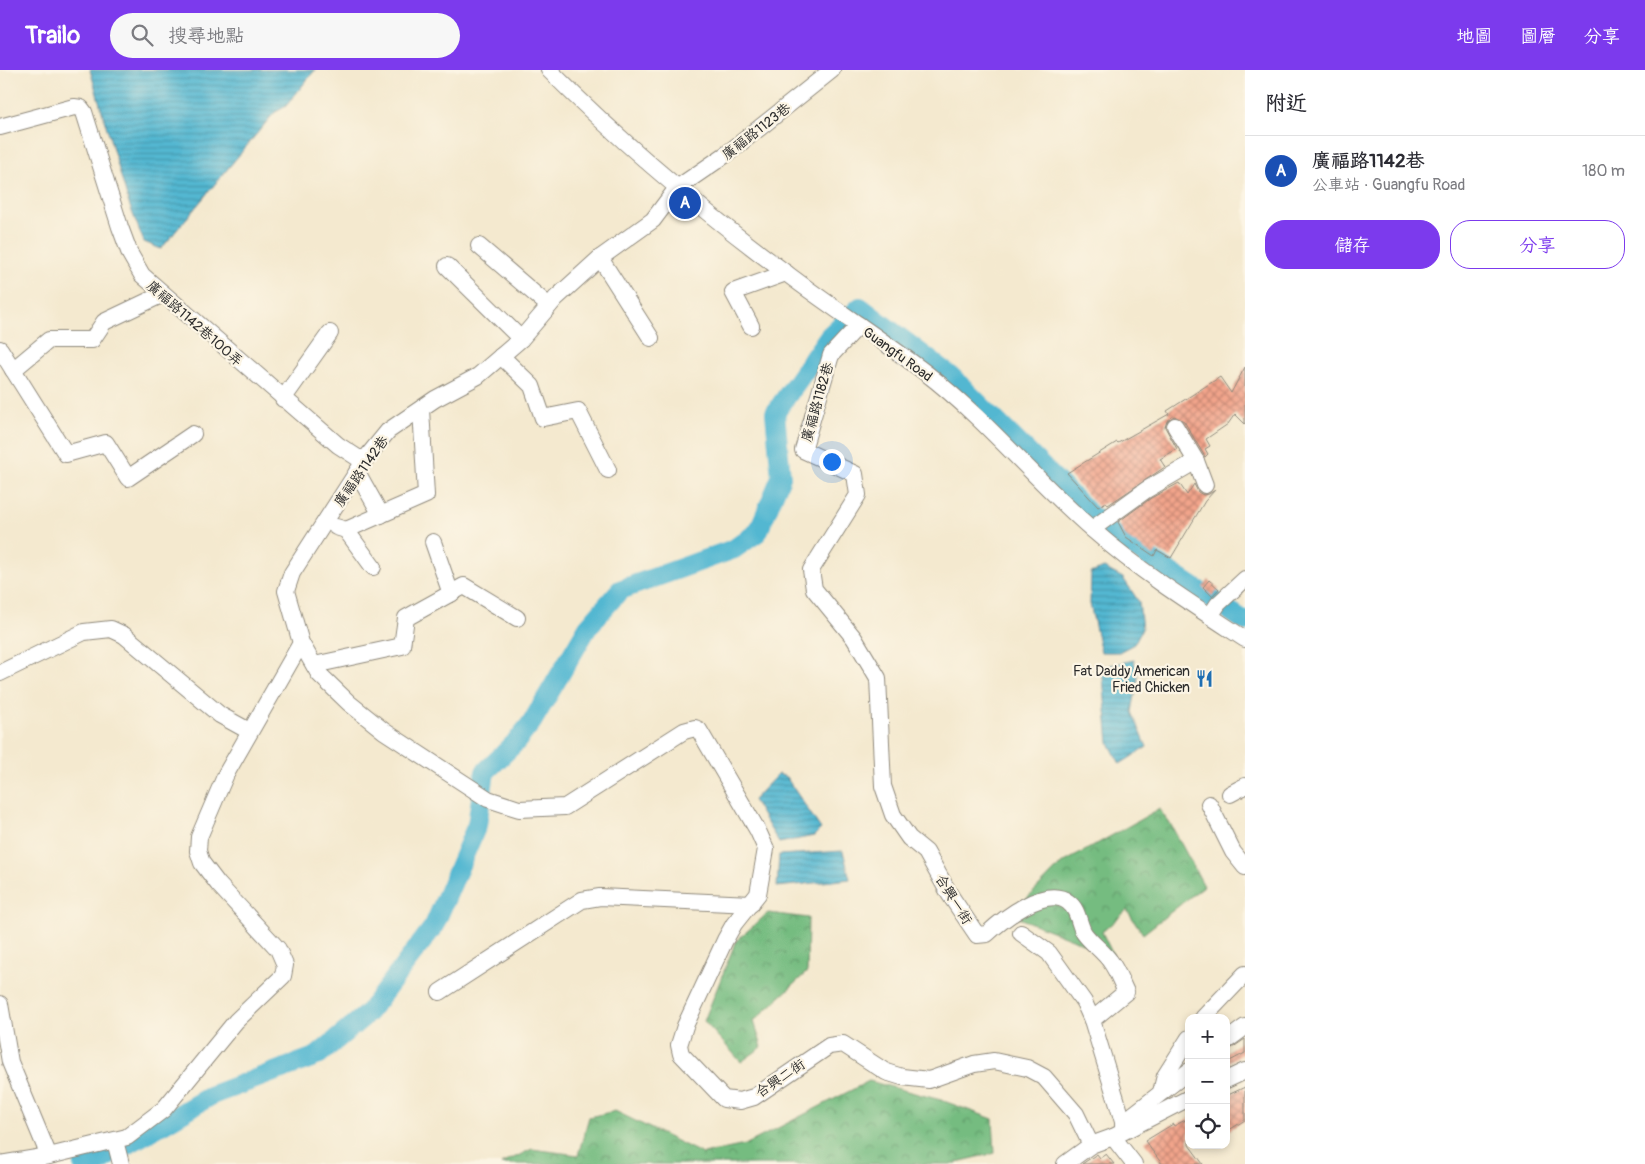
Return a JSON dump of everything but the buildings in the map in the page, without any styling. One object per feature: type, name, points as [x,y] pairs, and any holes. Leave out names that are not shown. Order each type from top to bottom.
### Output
[{"type":"street","name":"Guangfu Road","points":[[549,70],[597,118],[677,188],[786,273],[927,374],[1097,526],[1136,566],[1245,639]]},
{"type":"street","name":"廣福路1123巷","points":[[677,188],[728,153],[832,70]]},
{"type":"street","name":"廣福路1142巷100弄","points":[[0,127],[74,107],[81,108],[93,136],[130,254],[142,275],[338,446],[358,458],[366,458]]},
{"type":"street","name":"廣福路1142巷","points":[[677,188],[653,220],[600,258],[549,306],[521,339],[478,376],[420,409],[388,431],[366,458],[292,573],[286,591],[301,643],[319,674],[349,703],[384,731],[482,796],[520,809],[565,807],[684,731],[695,728]]},
{"type":"street","points":[[480,246],[549,306]]},
{"type":"street","points":[[600,258],[651,338]]},
{"type":"street","points":[[447,266],[521,339]]},
{"type":"street","points":[[751,326],[734,292],[786,273]]},
{"type":"street","points":[[13,370],[49,340],[92,340],[104,322],[163,294]]},
{"type":"street","name":"廣福路1182巷","points":[[854,638],[814,588],[811,570],[858,495],[855,474],[803,450],[831,355],[858,325]]},
{"type":"street","points":[[283,399],[330,333]]},
{"type":"street","points":[[0,349],[66,454],[106,443],[128,478],[192,434]]},
{"type":"street","points":[[501,356],[532,386],[543,418],[578,411],[608,470]]},
{"type":"street","points":[[346,530],[426,495],[420,409]]},
{"type":"street","points":[[1174,426],[1196,461],[1204,485]]},
{"type":"street","points":[[1097,526],[1146,490],[1196,461]]},
{"type":"street","points":[[357,472],[380,515]]},
{"type":"street","points":[[325,522],[346,530],[373,568]]},
{"type":"street","points":[[432,542],[451,594]]},
{"type":"street","points":[[1210,616],[1218,604],[1245,579]]},
{"type":"street","points":[[314,665],[402,646],[406,618],[464,586],[517,618]]},
{"type":"street","points":[[0,673],[84,632],[111,629],[124,635],[220,715],[249,731]]},
{"type":"street","name":"合興一街","points":[[854,638],[878,678],[883,786],[893,815],[909,838],[926,852],[950,895],[977,935],[987,934],[1005,917],[1043,899],[1057,897],[1069,902],[1078,915],[1084,932],[1111,961],[1126,992],[1092,1020]]},
{"type":"street","points":[[0,1164],[49,1156],[127,1137],[164,1109],[236,1021],[283,976],[285,964],[278,949],[218,884],[202,863],[198,851],[199,837],[226,774],[301,643]]},
{"type":"street","name":"合興二街","points":[[695,728],[699,730],[758,831],[766,849],[758,894],[734,924],[725,940],[685,1026],[678,1045],[681,1054],[724,1099],[740,1101],[754,1096],[829,1046],[843,1044],[886,1072],[902,1078],[929,1080],[974,1064],[994,1061],[1027,1068],[1044,1077],[1076,1114],[1091,1145]]},
{"type":"street","points":[[1230,794],[1245,786]]},
{"type":"street","points":[[1209,804],[1239,847],[1245,867]]},
{"type":"street","points":[[440,992],[582,900],[600,898],[751,904]]},
{"type":"street","points":[[1021,933],[1049,953],[1084,1002],[1092,1020],[1118,1131],[1134,1164]]},
{"type":"street","points":[[1207,1014],[1245,974]]},
{"type":"street","points":[[0,1004],[10,1062],[49,1156]]},
{"type":"street","points":[[1230,1038],[1245,1026]]},
{"type":"street","points":[[1161,1092],[1165,1076],[1185,1044]]},
{"type":"street","points":[[1230,1078],[1245,1071]]},
{"type":"street","points":[[1118,1131],[1130,1117],[1185,1074]]},
{"type":"street","points":[[1065,1164],[1091,1145],[1185,1100]]},
{"type":"street","points":[[114,1141],[121,1164]]},
{"type":"green space","points":[[1159,809],[1171,825],[1204,886],[1143,934],[1127,910],[1102,932],[1113,955],[1011,915],[1061,864]]},
{"type":"green space","points":[[768,913],[808,918],[807,972],[754,1021],[762,1047],[741,1062],[704,1021],[736,941]]},
{"type":"green space","points":[[869,1081],[941,1100],[993,1119],[995,1153],[957,1162],[957,1164],[501,1164],[532,1149],[578,1155],[589,1117],[615,1111],[703,1154],[745,1145]]},
{"type":"water","points":[[90,70],[315,70],[286,106],[274,113],[161,249],[144,242],[129,204]]},
{"type":"water","points":[[1104,568],[1123,578],[1139,602],[1142,629],[1134,644],[1119,652],[1101,652],[1090,604],[1091,573]]},
{"type":"water","points":[[1134,660],[1138,678],[1132,712],[1147,747],[1120,764],[1109,743],[1102,667]]},
{"type":"water","points":[[778,774],[786,777],[821,829],[814,836],[779,843],[753,800]]},
{"type":"water","points":[[843,851],[850,879],[777,887],[779,855]]},
{"type":"waterway","points":[[125,1146],[212,1095],[317,1056],[368,1013],[434,926],[477,825],[485,772],[516,742],[532,722],[588,627],[620,590],[734,549],[758,532],[781,477],[775,413],[829,336],[860,307],[952,377],[1105,529],[1245,621]]},
{"type":"waterway","points":[[83,1164],[98,1162],[109,1155]]},
{"type":"place","name":"廣福路1142巷","points":[[685,203]]},
{"type":"place","name":"Fat Daddy American Fried Chicken","points":[[1204,679]]}]
